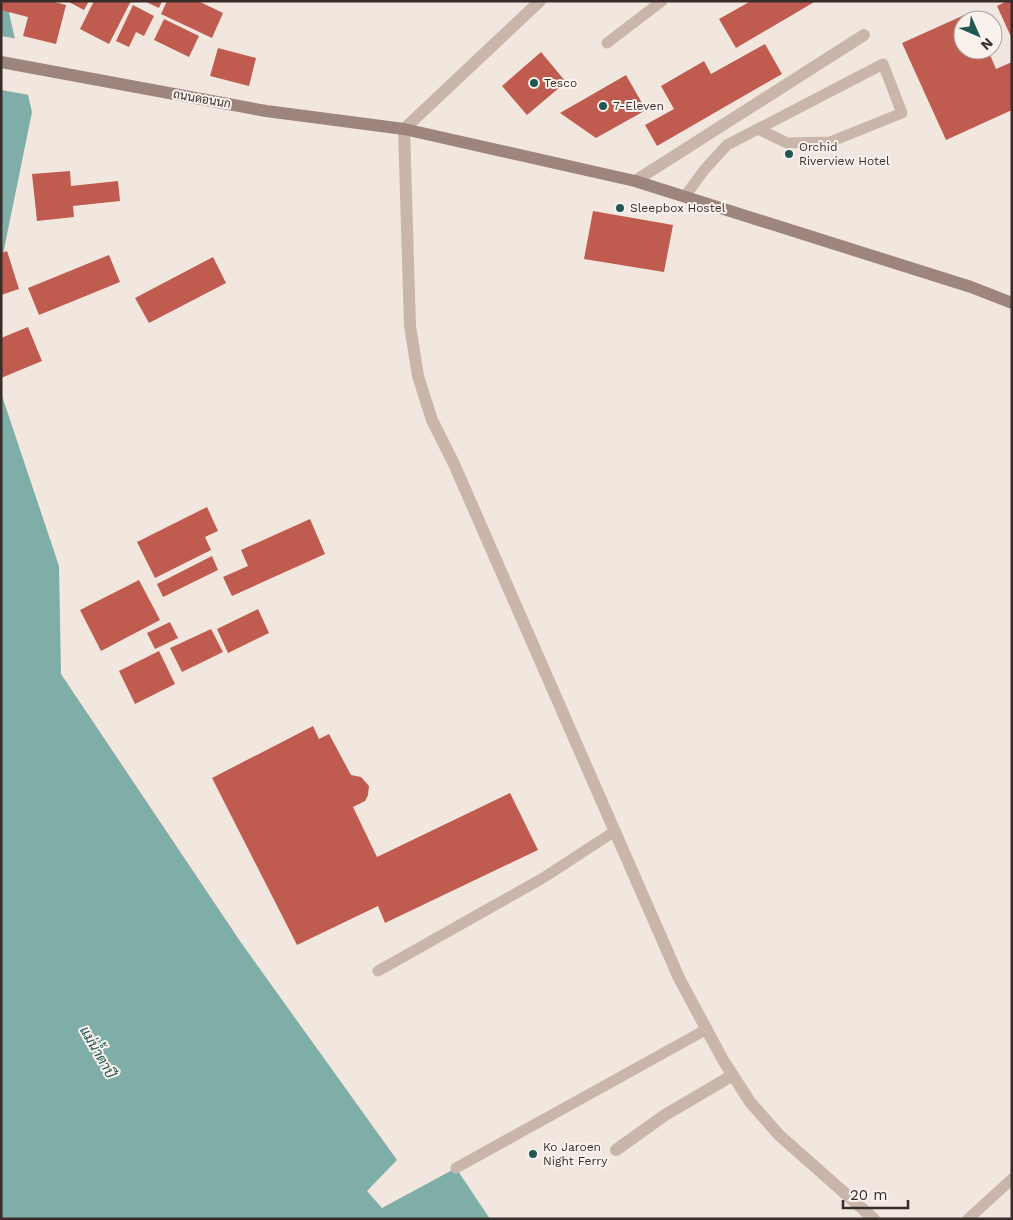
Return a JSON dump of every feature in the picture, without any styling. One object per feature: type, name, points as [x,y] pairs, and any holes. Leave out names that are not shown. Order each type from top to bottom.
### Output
[{"type":"main road","name":"ถนนดอนนก","points":[[1,62],[266,111],[404,130],[635,181],[971,287],[1012,302]]},
{"type":"street","points":[[540,1],[404,130],[410,326],[418,376],[432,420],[454,464],[679,978],[750,1102],[779,1135],[867,1217]]},
{"type":"street","points":[[635,181],[864,35]]},
{"type":"street","points":[[616,1150],[665,1115],[733,1075]]},
{"type":"lane","points":[[606,43],[662,1]]},
{"type":"lane","points":[[685,196],[727,145],[883,64],[902,113],[830,142],[787,143],[758,129]]},
{"type":"lane","points":[[378,971],[543,878],[615,831]]},
{"type":"lane","points":[[456,1168],[707,1029]]},
{"type":"lane","points":[[968,1219],[1012,1179]]},
{"type":"water","points":[[1,1],[14,1],[9,13],[32,112],[1,264]]},
{"type":"water","name":"แม่น้ำตาปี","points":[[1,393],[59,566],[61,674],[242,944],[397,1160],[367,1191],[382,1208],[456,1168],[490,1219],[1,1219]]},
{"type":"pier","points":[[1,36],[18,39],[30,95],[1,90]]},
{"type":"building","points":[[1,1],[51,1],[66,5],[56,44],[23,36],[28,17],[1,10]]},
{"type":"building","points":[[67,1],[89,1],[84,10]]},
{"type":"building","points":[[94,1],[131,1],[109,44],[80,29]]},
{"type":"building","points":[[144,1],[162,1],[159,8]]},
{"type":"building","points":[[167,1],[198,1],[223,13],[212,38],[161,14]]},
{"type":"building","points":[[751,1],[816,1],[736,48],[719,19]]},
{"type":"building","points":[[1007,1],[1012,1],[1012,39],[1003,19],[1003,10],[999,10],[997,6]]},
{"type":"building","points":[[133,5],[154,16],[144,36],[136,32],[129,47],[116,41]]},
{"type":"building","points":[[164,19],[199,36],[189,57],[154,40]]},
{"type":"building","points":[[953,20],[953,60],[992,60],[996,69],[1012,62],[1012,110],[946,140],[902,43]]},
{"type":"building","points":[[765,44],[782,74],[657,146],[645,125],[674,109],[661,86],[704,61],[711,74]]},
{"type":"building","points":[[218,48],[256,58],[249,86],[210,76]]},
{"type":"building","points":[[541,52],[566,82],[527,115],[502,86]]},
{"type":"building","points":[[626,75],[646,110],[596,138],[560,113]]},
{"type":"building","points":[[70,171],[71,186],[118,181],[120,201],[73,206],[74,217],[37,221],[32,174]]},
{"type":"building","points":[[593,211],[673,225],[664,272],[584,259]]},
{"type":"building","points":[[7,251],[19,289],[1,295],[1,253]]},
{"type":"building","points":[[109,255],[120,282],[39,315],[28,288]]},
{"type":"building","points":[[213,257],[226,283],[149,323],[135,298]]},
{"type":"building","points":[[28,327],[42,361],[1,378],[1,338]]},
{"type":"building","points":[[207,507],[218,531],[205,537],[211,550],[155,578],[137,542]]},
{"type":"building","points":[[310,519],[325,554],[232,596],[223,577],[248,566],[241,550]]},
{"type":"building","points":[[212,556],[218,570],[163,597],[157,584]]},
{"type":"building","points":[[139,580],[160,620],[101,651],[80,610]]},
{"type":"building","points":[[258,609],[269,633],[228,653],[217,629]]},
{"type":"building","points":[[170,622],[178,638],[155,649],[147,633]]},
{"type":"building","points":[[211,629],[223,652],[182,672],[170,648]]},
{"type":"building","points":[[159,651],[175,684],[135,704],[119,671]]},
{"type":"building","points":[[313,726],[319,739],[329,734],[351,775],[361,777],[369,786],[365,801],[353,807],[377,857],[510,793],[538,850],[385,923],[378,906],[297,945],[212,778]]},
{"type":"place","name":"Tesco","points":[[534,83]]},
{"type":"place","name":"7-Eleven","points":[[603,106]]},
{"type":"place","name":"Orchid Riverview Hotel","points":[[789,154]]},
{"type":"place","name":"Sleepbox Hostel","points":[[620,208]]},
{"type":"place","name":"Ko Jaroen Night Ferry","points":[[533,1154]]}]
